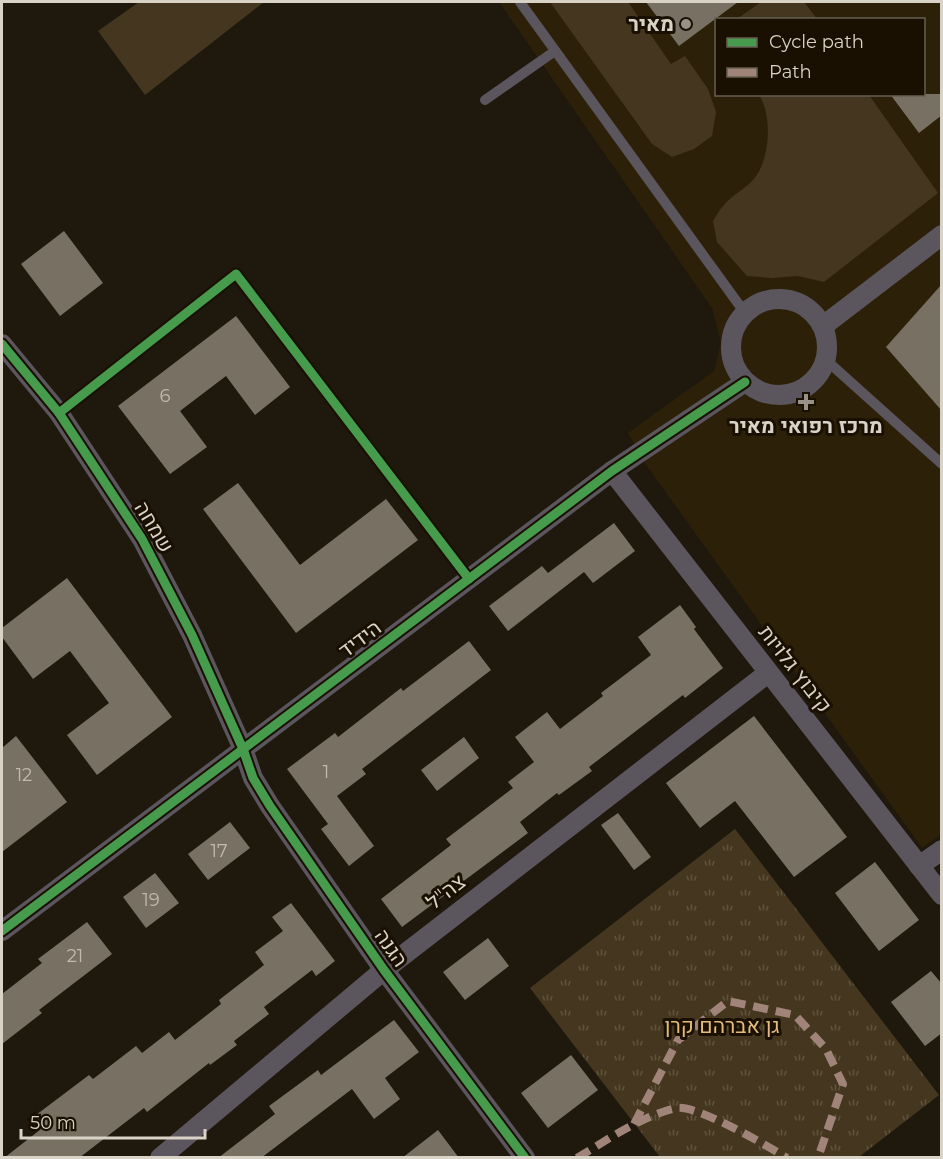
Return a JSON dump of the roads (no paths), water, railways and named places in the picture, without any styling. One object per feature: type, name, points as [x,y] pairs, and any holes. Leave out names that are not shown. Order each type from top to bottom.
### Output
[{"type":"street","points":[[823,326],[942,234]]},
{"type":"street","points":[[782,299],[799,303],[813,312],[823,326],[828,344],[826,360],[819,376],[807,387],[792,394],[775,396],[759,391],[745,382],[735,368],[731,344],[735,327],[745,313],[758,304],[782,299]]},
{"type":"street","name":"שמחה","points":[[2,344],[59,413],[142,539],[192,635],[243,749]]},
{"type":"street","name":"הידיד","points":[[2,931],[612,471],[745,382]]},
{"type":"street","name":"קיבוץ גלויות","points":[[612,471],[942,895]]},
{"type":"street","name":"צה\"ל","points":[[160,1158],[384,970],[768,673]]},
{"type":"street","name":"הגנה","points":[[243,749],[253,778],[270,806],[384,970],[525,1158]]},
{"type":"street","points":[[919,866],[942,849]]},
{"type":"lane","points":[[520,2],[745,313]]},
{"type":"lane","points":[[485,100],[555,51]]},
{"type":"lane","points":[[826,360],[942,464]]},
{"type":"place","name":"מאיר","points":[[686,24]]},
{"type":"place","name":"מרכז רפואי מאיר","points":[[806,402]]},
{"type":"park label","name":"גן אברהם קרן","points":[[722,1026]]}]
